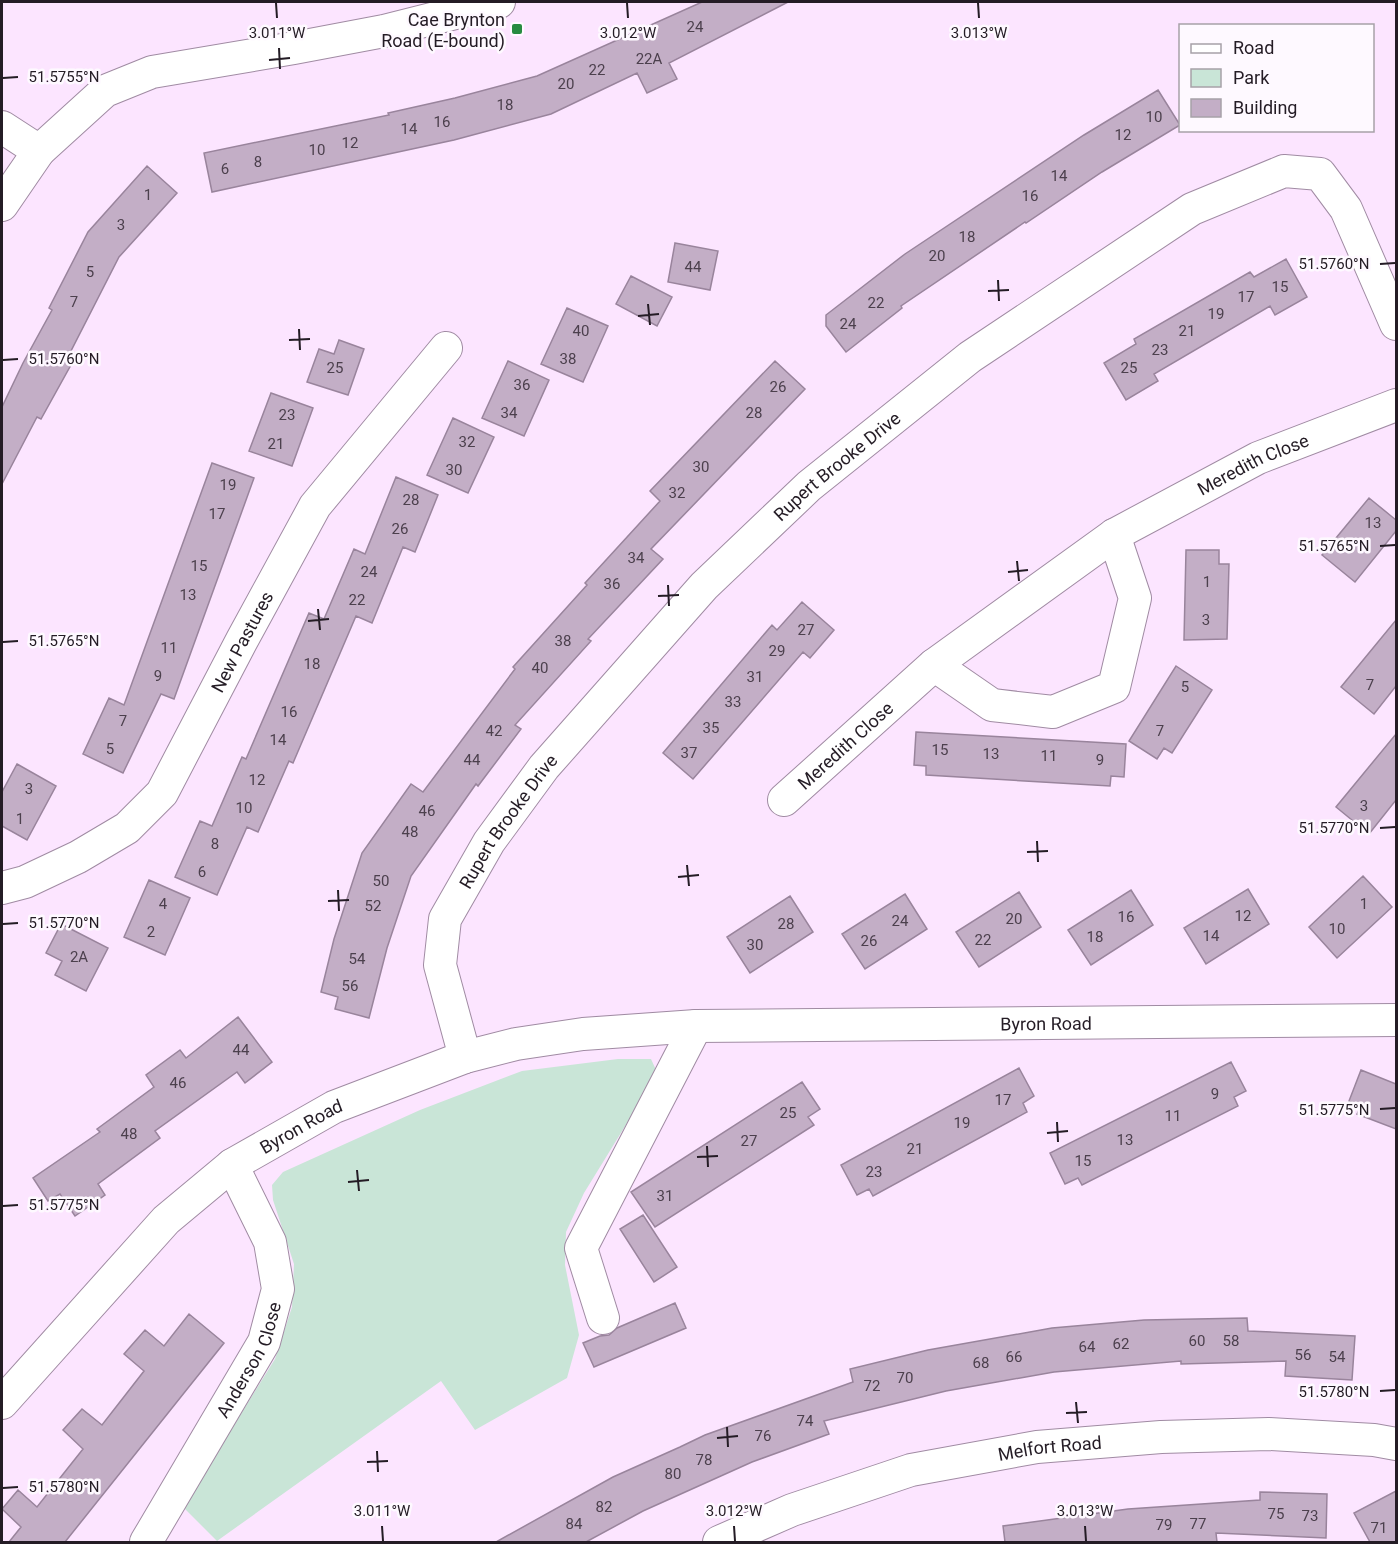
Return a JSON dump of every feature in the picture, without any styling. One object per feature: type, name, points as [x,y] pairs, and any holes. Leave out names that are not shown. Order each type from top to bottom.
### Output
[{"type":"street","points":[[2,206],[39,151],[105,91],[152,72],[384,31],[499,2]]},
{"type":"street","points":[[2,127],[39,151]]},
{"type":"street","name":"Rupert Brooke Drive","points":[[465,1057],[440,965],[445,919],[489,843],[544,766],[704,586],[809,486],[970,357],[1192,209],[1284,171],[1320,174],[1346,209],[1396,324]]},
{"type":"street","name":"New Pastures","points":[[2,888],[25,882],[78,857],[127,828],[162,793],[315,506],[446,348]]},
{"type":"street","name":"Meredith Close","points":[[784,800],[934,665],[1114,535],[1258,458],[1396,405]]},
{"type":"street","points":[[934,665],[992,705],[1053,712],[1114,687],[1135,598],[1114,535]]},
{"type":"street","name":"Byron Road","points":[[2,1403],[166,1220],[232,1165],[334,1107],[465,1057],[516,1044],[583,1034],[696,1026],[1396,1020]]},
{"type":"street","points":[[603,1318],[580,1248],[696,1026]]},
{"type":"street","name":"Anderson Close","points":[[146,1542],[264,1342],[278,1288],[270,1242],[232,1165]]},
{"type":"street","name":"Melfort Road","points":[[719,1542],[792,1510],[911,1470],[1037,1447],[1161,1437],[1269,1434],[1374,1440],[1396,1444]]},
{"type":"green space","points":[[618,1059],[651,1059],[656,1070],[651,1084],[584,1193],[566,1232],[565,1265],[579,1335],[567,1378],[475,1430],[441,1381],[217,1541],[183,1507],[275,1359],[292,1307],[294,1264],[273,1200],[272,1185],[283,1172],[420,1110],[522,1071]]},
{"type":"building","points":[[702,2],[788,2],[669,63],[677,79],[647,93],[637,73],[551,114],[454,140],[212,192],[204,153],[389,115],[388,113],[537,76]]},
{"type":"building","points":[[1158,90],[1179,123],[1179,126],[1025,222],[901,306],[902,308],[846,352],[826,326],[826,315],[905,254],[1084,135]]},
{"type":"building","points":[[147,166],[177,193],[119,257],[71,351],[77,354],[41,419],[37,417],[2,484],[2,407],[52,310],[49,308],[88,232]]},
{"type":"building","points":[[675,243],[718,251],[710,290],[668,282]]},
{"type":"building","points":[[1286,259],[1307,297],[1275,315],[1270,306],[1154,374],[1158,381],[1126,400],[1104,363],[1136,344],[1134,339],[1250,272],[1254,277]]},
{"type":"building","points":[[631,276],[672,297],[657,326],[616,304]]},
{"type":"building","points":[[567,308],[608,326],[583,382],[541,364]]},
{"type":"building","points":[[339,340],[364,349],[348,395],[307,382],[319,349],[334,354]]},
{"type":"building","points":[[508,361],[549,380],[524,436],[482,418]]},
{"type":"building","points":[[775,361],[805,389],[651,549],[663,559],[588,639],[591,641],[515,725],[521,729],[478,786],[476,784],[411,876],[387,948],[369,1018],[335,1009],[338,997],[321,992],[334,939],[362,853],[411,784],[423,792],[515,669],[513,667],[660,501],[650,491]]},
{"type":"building","points":[[271,393],[313,408],[292,466],[249,451]]},
{"type":"building","points":[[453,418],[494,437],[468,493],[427,475]]},
{"type":"building","points":[[212,463],[254,478],[174,699],[161,694],[123,773],[83,754],[109,698],[124,705]]},
{"type":"building","points":[[396,477],[438,495],[415,552],[403,547],[372,623],[356,616],[293,763],[289,761],[258,832],[247,827],[217,895],[175,877],[200,821],[212,826],[242,757],[246,759],[309,613],[324,619],[354,549],[365,554]]},
{"type":"building","points":[[1369,498],[1396,520],[1396,531],[1355,582],[1322,555]]},
{"type":"building","points":[[1186,550],[1219,550],[1219,564],[1229,564],[1227,639],[1184,640]]},
{"type":"building","points":[[802,602],[834,630],[810,658],[803,652],[693,779],[663,753],[772,625],[777,630]]},
{"type":"building","points":[[1396,620],[1396,686],[1374,714],[1341,687]]},
{"type":"building","points":[[1176,666],[1212,690],[1172,753],[1164,748],[1157,759],[1129,741]]},
{"type":"building","points":[[916,732],[1126,744],[1124,777],[1111,776],[1110,786],[926,775],[926,766],[914,765]]},
{"type":"building","points":[[1396,734],[1396,800],[1369,834],[1336,807]]},
{"type":"building","points":[[17,764],[56,786],[27,840],[2,826],[2,792]]},
{"type":"building","points":[[1363,876],[1392,907],[1337,958],[1309,927]]},
{"type":"building","points":[[149,880],[190,898],[165,955],[124,937]]},
{"type":"building","points":[[1248,889],[1269,924],[1206,964],[1184,928]]},
{"type":"building","points":[[1131,890],[1153,925],[1091,965],[1068,930]]},
{"type":"building","points":[[1019,892],[1041,927],[979,967],[956,932]]},
{"type":"building","points":[[905,894],[927,929],[865,969],[842,934]]},
{"type":"building","points":[[790,896],[813,932],[750,973],[727,937]]},
{"type":"building","points":[[61,924],[108,948],[86,991],[55,975],[62,961],[46,953]]},
{"type":"building","points":[[238,1017],[272,1062],[245,1083],[237,1072],[155,1131],[160,1138],[98,1184],[105,1195],[75,1216],[60,1194],[48,1201],[33,1178],[100,1132],[97,1129],[154,1087],[146,1075],[180,1050],[186,1058]]},
{"type":"building","points":[[1231,1062],[1246,1091],[1234,1097],[1238,1106],[1082,1185],[1078,1178],[1065,1184],[1050,1153]]},
{"type":"building","points":[[1019,1068],[1034,1096],[1023,1103],[1027,1112],[873,1196],[869,1189],[857,1195],[841,1165]]},
{"type":"building","points":[[1361,1070],[1396,1084],[1396,1129],[1357,1114],[1361,1106],[1349,1101]]},
{"type":"building","points":[[802,1082],[820,1109],[808,1117],[814,1125],[655,1227],[631,1192]]},
{"type":"building","points":[[643,1215],[677,1267],[654,1282],[620,1229]]},
{"type":"building","points":[[675,1303],[686,1328],[594,1367],[583,1343],[609,1335],[617,1328]]},
{"type":"building","points":[[189,1314],[224,1343],[65,1542],[9,1542],[21,1527],[2,1509],[18,1490],[37,1507],[83,1449],[63,1430],[82,1409],[102,1425],[144,1371],[124,1354],[145,1330],[164,1346]]},
{"type":"building","points":[[1247,1318],[1248,1331],[1355,1336],[1352,1380],[1285,1376],[1286,1361],[1181,1364],[1181,1361],[1054,1372],[946,1391],[824,1421],[829,1434],[752,1462],[643,1511],[586,1542],[496,1542],[613,1477],[705,1435],[853,1382],[850,1369],[928,1350],[1052,1328],[1144,1320]]},
{"type":"building","points":[[1396,1491],[1396,1542],[1370,1542],[1354,1513]]},
{"type":"building","points":[[1260,1492],[1327,1494],[1326,1538],[1216,1533],[1217,1542],[1005,1542],[1003,1526],[1128,1509],[1260,1500]]},
{"type":"place","name":"Cae Brynton Road (E-bound)","points":[[517,29]]}]
